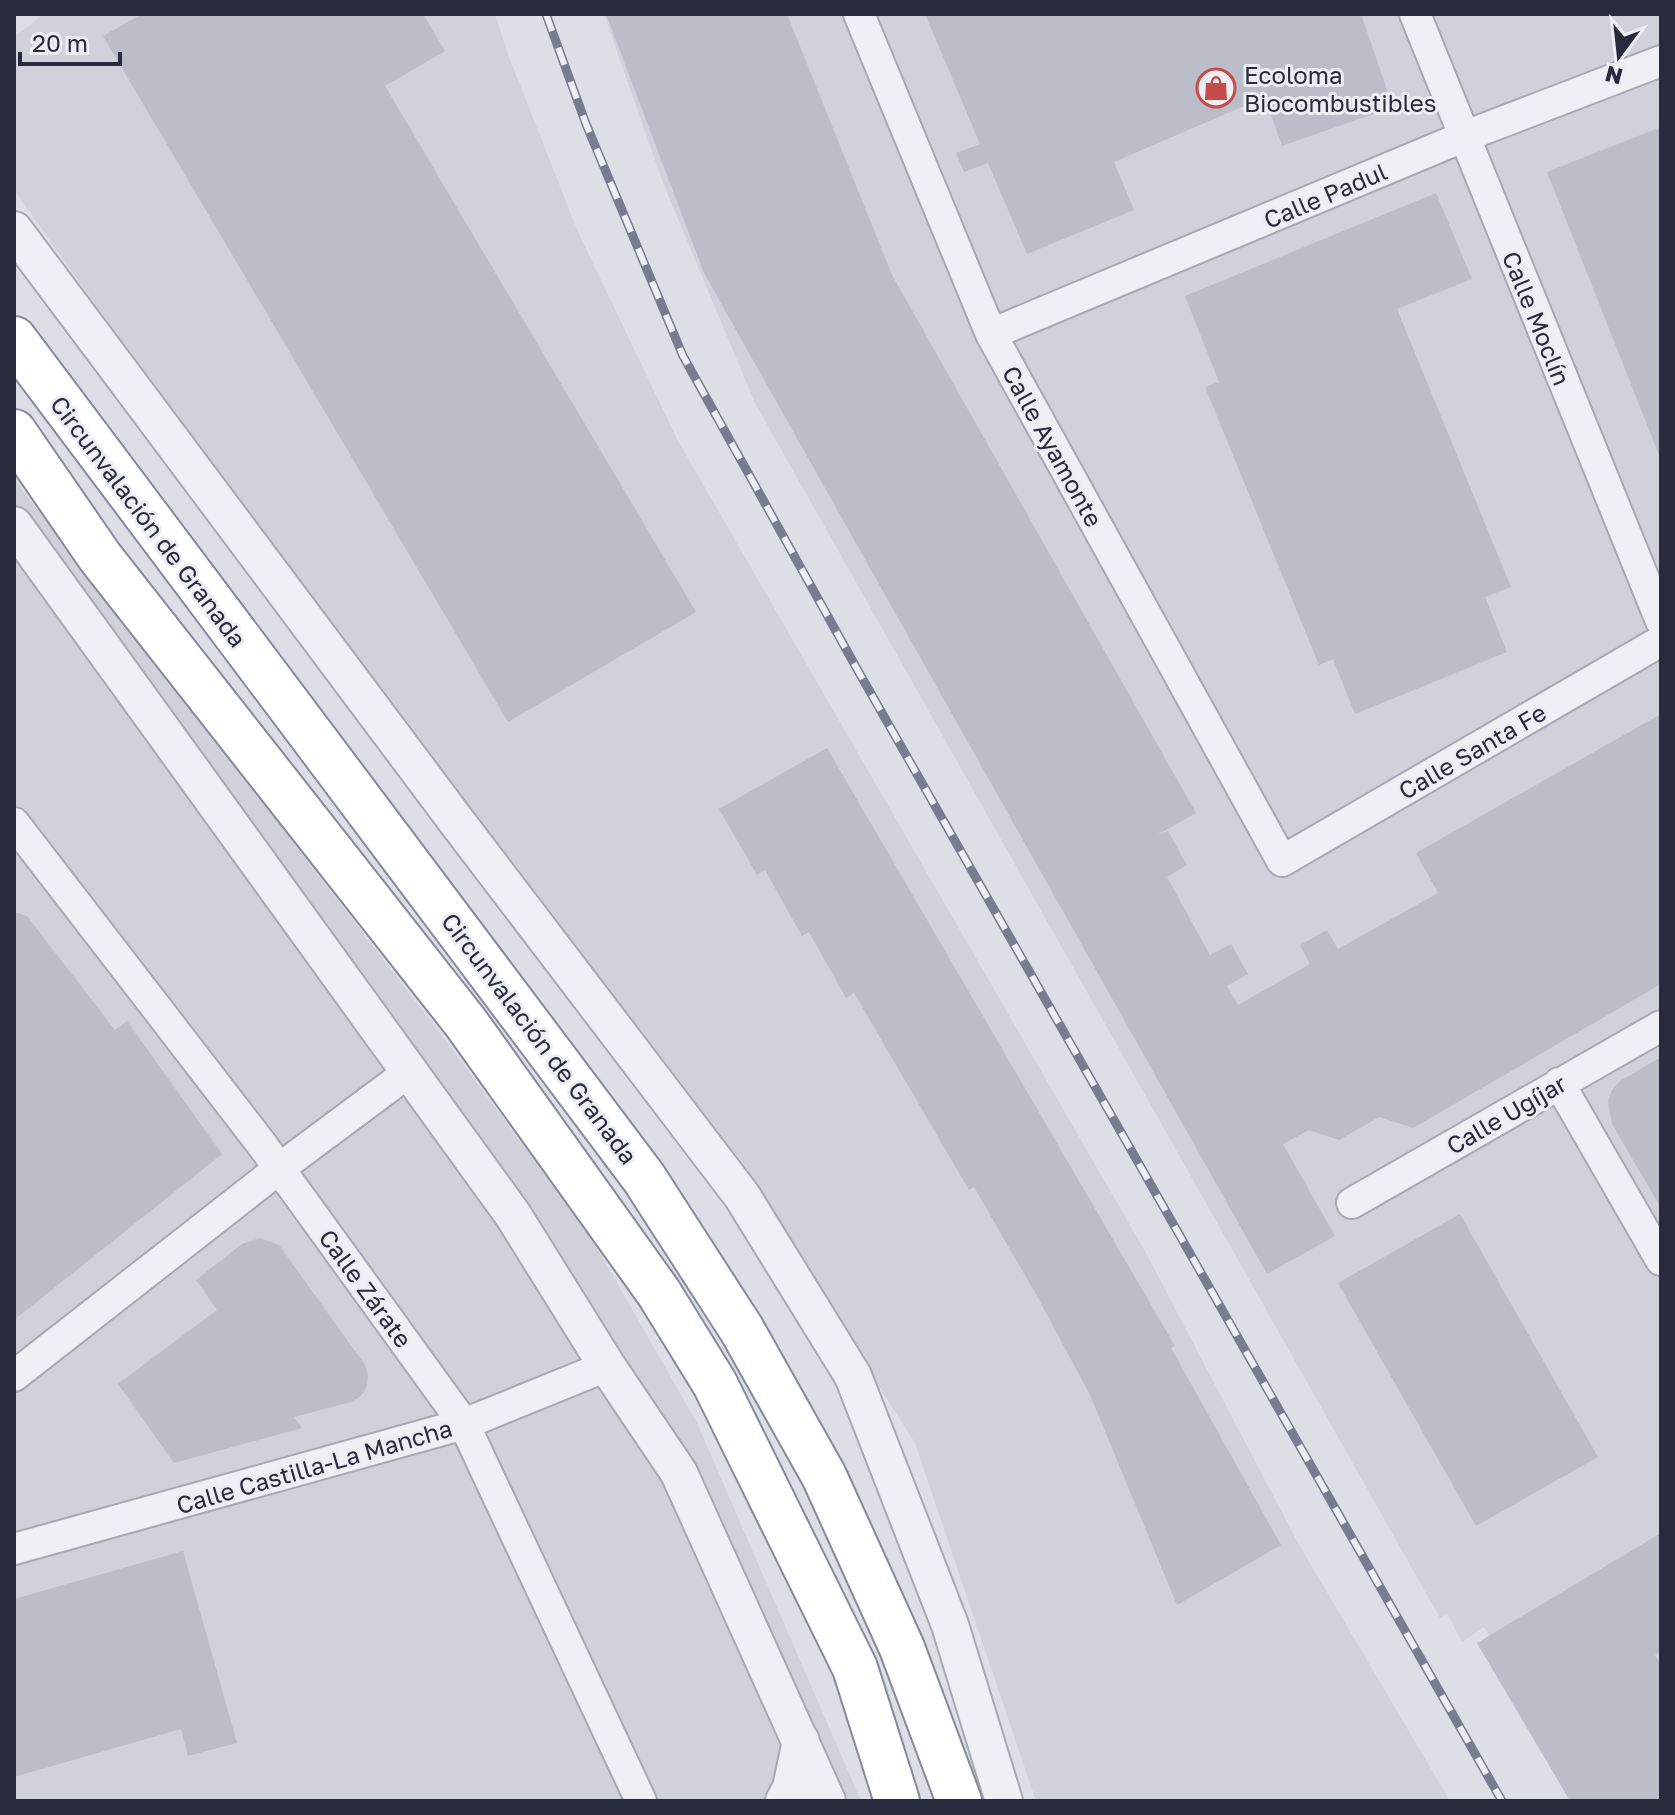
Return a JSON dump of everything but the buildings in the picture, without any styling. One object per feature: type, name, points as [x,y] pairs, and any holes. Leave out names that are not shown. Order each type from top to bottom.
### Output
[{"type":"highway","name":"Circunvalación de Granada","points":[[14,339],[653,1191],[742,1330],[824,1476],[902,1648],[959,1801]]},
{"type":"highway","name":"Circunvalación de Granada","points":[[14,432],[100,557],[466,1023],[659,1293],[715,1384],[843,1641],[855,1668],[897,1801]]},
{"type":"street","name":"Calle Ayamonte","points":[[859,14],[991,334],[1282,861]]},
{"type":"street","name":"Calle Moclín","points":[[1415,14],[1661,621]]},
{"type":"street","name":"Calle Padul","points":[[991,334],[1463,137],[1661,61]]},
{"type":"street","points":[[14,230],[457,822],[742,1196],[853,1376],[950,1625],[1004,1801]]},
{"type":"street","points":[[14,525],[513,1215],[607,1366],[679,1473],[827,1801]]},
{"type":"street","name":"Calle Santa Fe","points":[[1282,861],[1661,641]]},
{"type":"street","name":"Calle Zárate","points":[[20,841],[280,1168],[464,1424],[641,1801]]},
{"type":"street","name":"Calle Ugíjar","points":[[1352,1203],[1661,1026]]},
{"type":"street","points":[[14,1376],[280,1168],[409,1072]]},
{"type":"street","points":[[1559,1083],[1661,1260]]},
{"type":"street","name":"Calle Castilla-La Mancha","points":[[14,1549],[464,1424],[607,1366]]},
{"type":"street","points":[[784,1801],[791,1788],[801,1741]]},
{"type":"shaded area","points":[[44,14],[495,14],[578,232],[678,441],[1146,1253],[1298,1543],[1450,1801],[1036,1801],[915,1443],[783,1236],[258,533],[14,190],[14,37]]},
{"type":"shaded area","points":[[604,14],[1661,14],[1661,1801],[1582,1801],[1484,1627],[1462,1642],[1447,1613],[1440,1618],[755,403],[663,183]]},
{"type":"shaded area","points":[[14,479],[449,1045],[590,1236],[697,1423],[861,1801],[14,1801]]},
{"type":"railway","points":[[546,14],[586,124],[683,356],[861,676],[1502,1801]]},
{"type":"place","name":"Ecoloma Biocombustibles","points":[[1216,88]]}]
